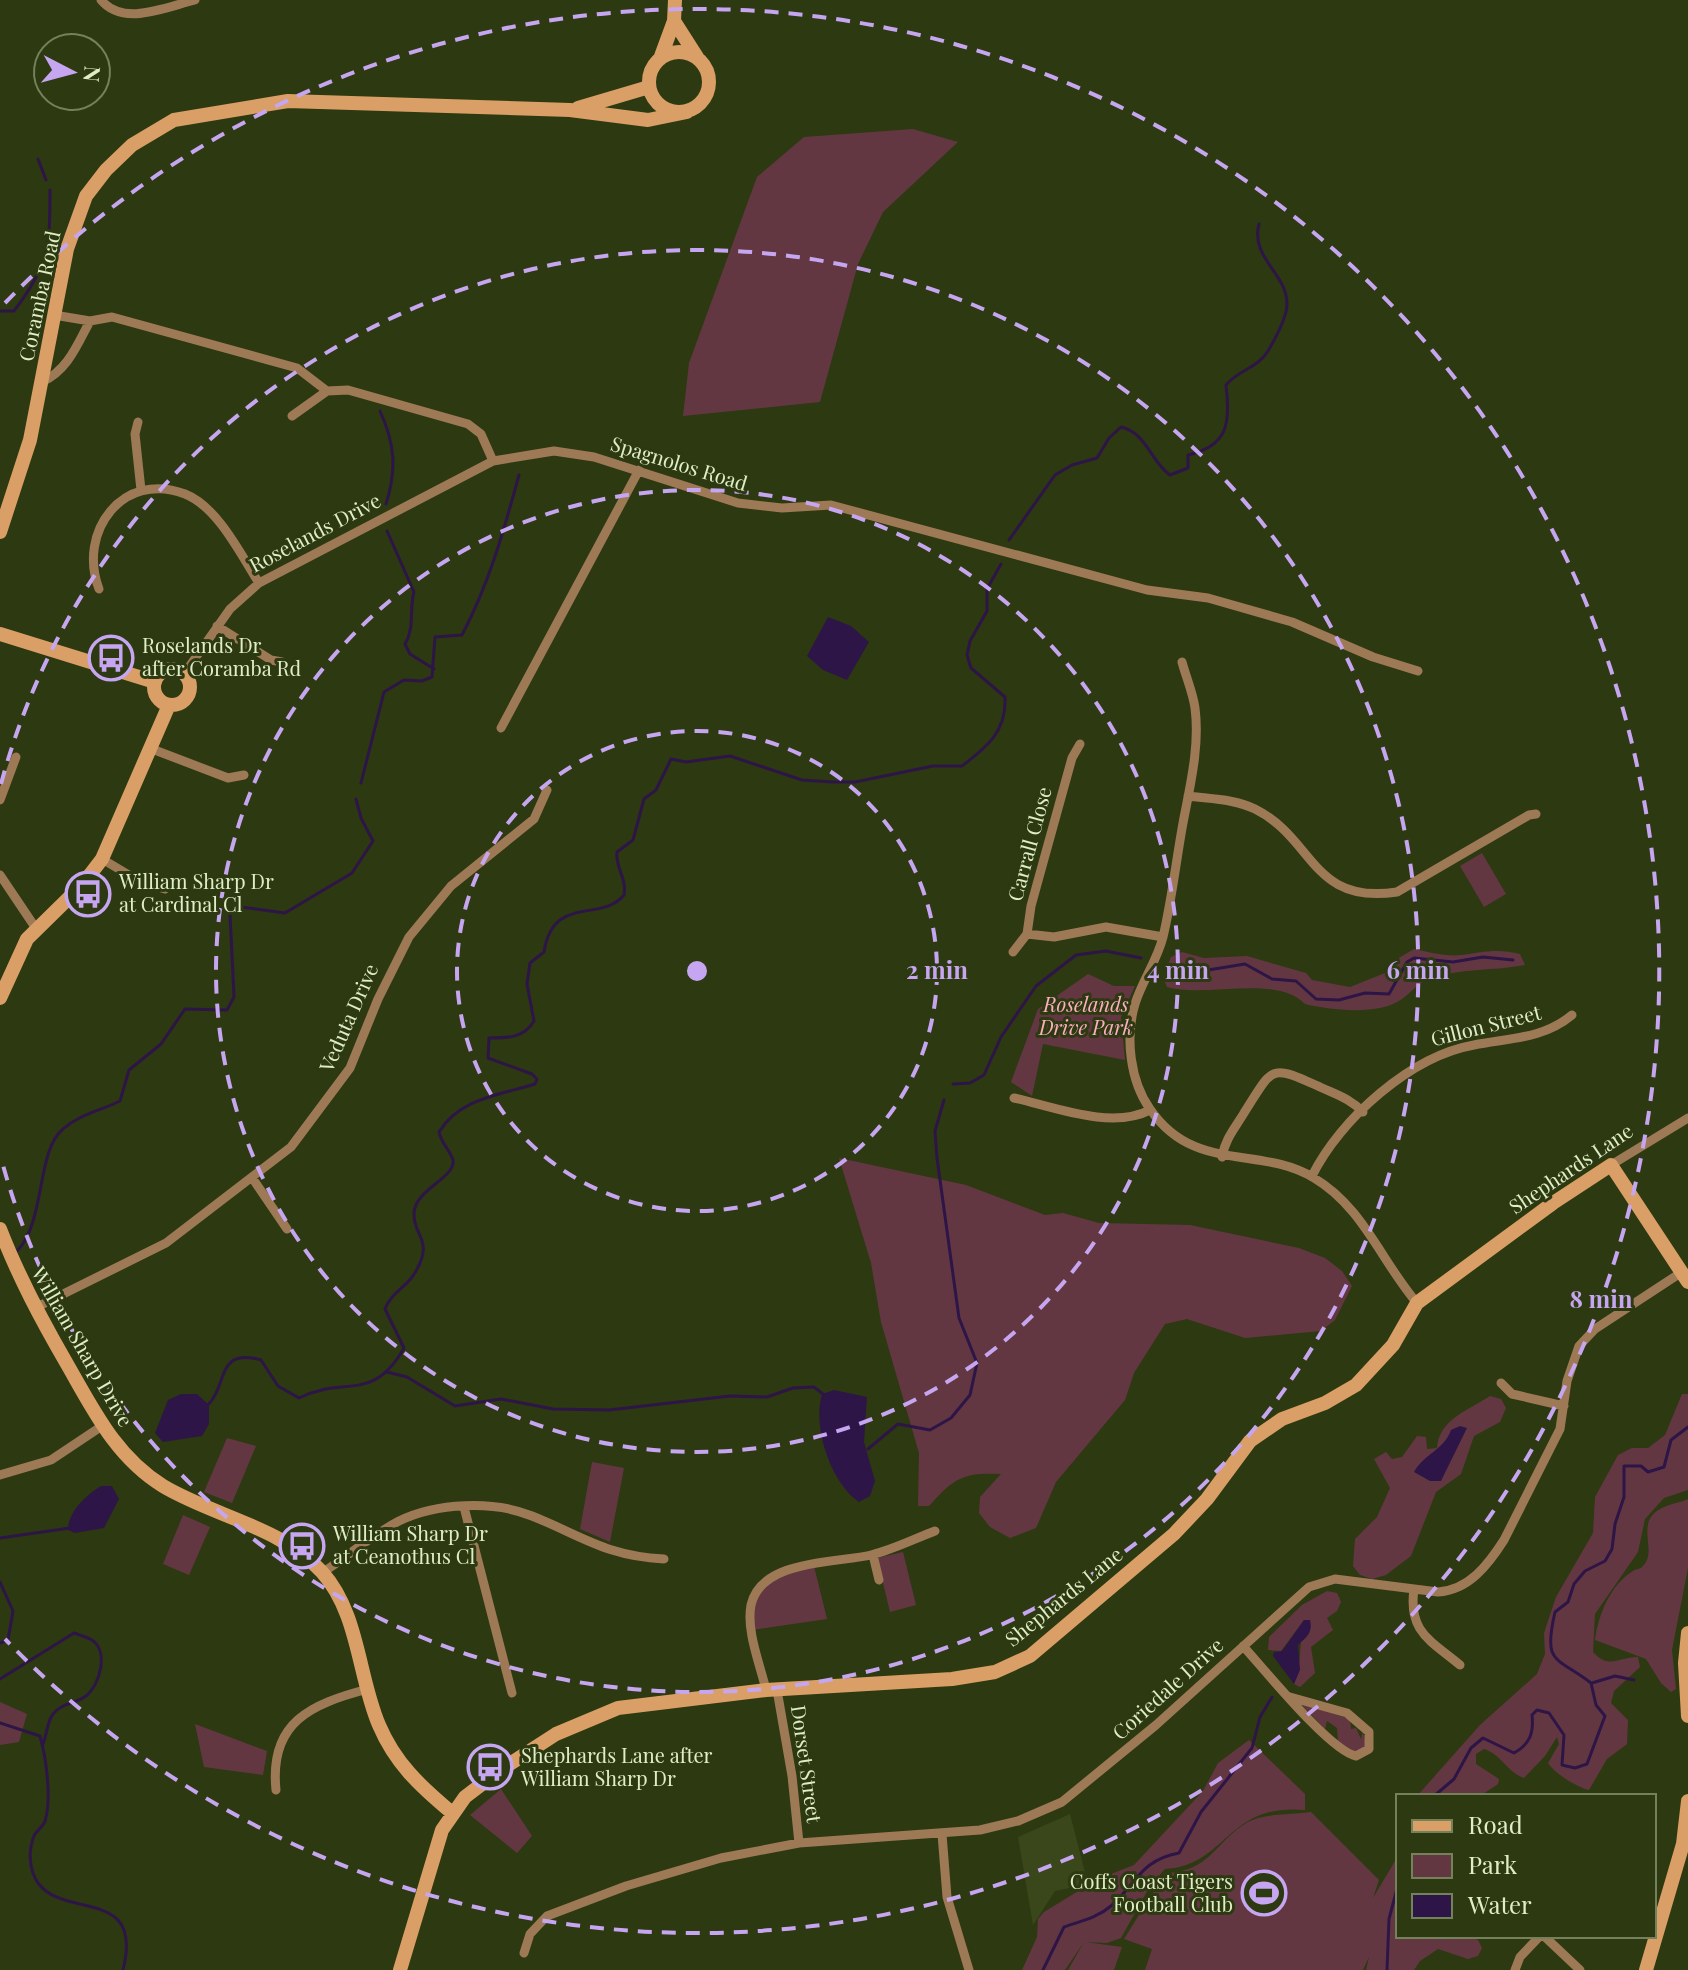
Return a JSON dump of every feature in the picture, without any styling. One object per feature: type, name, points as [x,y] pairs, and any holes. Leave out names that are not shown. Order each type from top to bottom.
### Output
[{"type":"street","points":[[101,0],[108,9],[131,15],[195,0]]},
{"type":"street","points":[[674,21],[709,73],[708,93],[703,101],[687,112],[667,111],[652,97],[649,87],[653,67],[660,59],[674,21],[675,0]]},
{"type":"street","points":[[660,59],[679,52],[697,57]]},
{"type":"street","name":"Coramba Road","points":[[570,110],[623,98],[649,87]]},
{"type":"street","name":"Coramba Road","points":[[0,532],[30,440],[67,249],[86,196],[106,170],[132,145],[174,120],[288,101],[570,110],[648,120],[687,112]]},
{"type":"street","points":[[54,315],[90,321],[112,317],[297,368],[327,391]]},
{"type":"street","points":[[42,382],[55,376],[67,364],[90,321]]},
{"type":"street","points":[[292,416],[327,391],[348,390],[468,424],[481,434],[493,461]]},
{"type":"street","points":[[138,422],[135,434],[141,490]]},
{"type":"street","name":"Spagnolos Road","points":[[493,461],[554,451],[639,470],[738,503],[782,508],[831,505],[1147,590],[1208,598],[1292,622],[1373,657],[1418,671]]},
{"type":"street","name":"Roselands Drive","points":[[169,705],[183,701],[189,692],[184,674],[217,626],[259,583],[493,461]]},
{"type":"street","points":[[501,728],[639,470]]},
{"type":"street","points":[[99,589],[91,569],[92,547],[102,522],[116,506],[141,490],[168,490],[199,502],[259,583]]},
{"type":"street","points":[[217,626],[271,660],[282,662]]},
{"type":"street","points":[[0,634],[155,682]]},
{"type":"street","points":[[1182,662],[1195,707],[1196,744],[1163,937],[1135,1004],[1130,1050],[1137,1079],[1150,1110],[1175,1134],[1222,1157],[1276,1164],[1312,1176],[1345,1201],[1363,1221],[1397,1279],[1417,1303]]},
{"type":"street","points":[[155,682],[170,670],[184,674]]},
{"type":"street","points":[[0,998],[16,957],[102,859],[169,705],[157,696],[155,682]]},
{"type":"street","name":"Carrall Close","points":[[1013,952],[1027,934],[1043,861],[1072,758],[1080,744]]},
{"type":"street","points":[[152,749],[228,778],[244,775]]},
{"type":"street","points":[[0,800],[16,757]]},
{"type":"street","name":"Veduta Drive","points":[[35,1308],[166,1243],[291,1147],[350,1068],[396,959],[416,928],[451,886],[534,819],[547,790]]},
{"type":"street","points":[[1188,796],[1235,802],[1256,809],[1270,819],[1330,882],[1353,892],[1378,895],[1397,892],[1529,815],[1536,814]]},
{"type":"street","points":[[102,859],[139,881],[165,889]]},
{"type":"street","points":[[0,875],[37,930]]},
{"type":"street","points":[[1027,934],[1054,937],[1106,927],[1163,937]]},
{"type":"street","name":"Gillon Street","points":[[1312,1176],[1320,1160],[1389,1084],[1427,1059],[1473,1045],[1542,1033],[1572,1015]]},
{"type":"street","points":[[1222,1157],[1231,1131],[1259,1085],[1279,1072],[1289,1071],[1344,1096],[1363,1112]]},
{"type":"street","points":[[1014,1098],[1117,1117],[1135,1118],[1150,1110]]},
{"type":"street","name":"Shephards Lane","points":[[400,1970],[435,1847],[451,1812],[499,1771],[585,1720],[618,1708],[772,1690],[952,1679],[995,1672],[1030,1656],[1174,1534],[1207,1499],[1250,1441],[1282,1419],[1325,1403],[1366,1376],[1393,1345],[1417,1303],[1556,1201],[1688,1118]]},
{"type":"street","points":[[1611,1165],[1685,1277]]},
{"type":"street","points":[[253,1179],[287,1229]]},
{"type":"street","name":"William Sharp Drive","points":[[1,1232],[14,1269],[35,1308],[102,1426],[126,1456],[161,1485],[279,1539],[322,1573],[346,1615],[378,1723],[405,1772],[451,1812]]},
{"type":"street","name":"Coriedale Drive","points":[[524,1953],[530,1934],[547,1916],[576,1903],[721,1858],[799,1843],[942,1834],[1018,1821],[1062,1802],[1145,1734],[1309,1587],[1322,1580],[1452,1591],[1479,1573],[1493,1557],[1560,1429],[1572,1361],[1586,1337],[1685,1277]]},
{"type":"street","points":[[1501,1383],[1512,1394],[1564,1406]]},
{"type":"street","points":[[0,1475],[51,1460],[102,1426]]},
{"type":"street","points":[[464,1507],[512,1693]]},
{"type":"street","points":[[322,1573],[400,1521],[433,1510],[464,1507],[500,1508],[529,1514],[609,1551],[664,1559]]},
{"type":"street","name":"Dorset Street","points":[[799,1843],[792,1776],[772,1690],[751,1623],[754,1597],[775,1577],[798,1565],[873,1555],[935,1531]]},
{"type":"street","points":[[873,1555],[879,1580]]},
{"type":"street","points":[[1414,1589],[1411,1613],[1417,1626],[1460,1665]]},
{"type":"street","points":[[1688,1633],[1685,1663],[1688,1716]]},
{"type":"street","points":[[1243,1646],[1290,1697],[1346,1752],[1361,1756],[1369,1749],[1369,1732],[1347,1713],[1290,1697]]},
{"type":"street","points":[[276,1790],[278,1751],[285,1733],[296,1720],[323,1703],[368,1689]]},
{"type":"street","points":[[1656,1936],[1683,1844],[1688,1801]]},
{"type":"street","points":[[942,1834],[947,1897],[967,1970]]},
{"type":"street","points":[[1515,1970],[1520,1957],[1540,1938]]},
{"type":"street","points":[[1544,1938],[1580,1970]]},
{"type":"street","points":[[1646,1970],[1655,1938]]},
{"type":"shaded area","points":[[1070,1814],[1088,1884],[1055,1891],[1033,1925],[1018,1837]]},
{"type":"green space","points":[[913,129],[958,142],[883,212],[858,264],[820,402],[683,416],[689,363],[757,177],[804,137]]},
{"type":"green space","points":[[1482,853],[1506,894],[1484,907],[1460,866]]},
{"type":"green space","points":[[1414,949],[1449,955],[1512,952],[1520,954],[1525,965],[1432,978],[1392,1004],[1368,1010],[1305,1004],[1293,995],[1259,988],[1183,990],[1167,987],[1163,978],[1171,957],[1182,952],[1204,958],[1247,956],[1306,973],[1312,980],[1350,987],[1390,971],[1397,959]]},
{"type":"green space","name":"Roselands Drive Park","points":[[1088,974],[1114,986],[1135,986],[1121,1017],[1125,1060],[1043,1044],[1032,1096],[1011,1082],[1038,1009]]},
{"type":"green space","points":[[839,1158],[966,1185],[1045,1215],[1063,1213],[1099,1223],[1190,1225],[1299,1248],[1325,1258],[1342,1271],[1352,1286],[1335,1320],[1321,1331],[1245,1338],[1187,1319],[1165,1324],[1134,1373],[1125,1400],[1056,1482],[1036,1528],[1010,1538],[990,1527],[979,1513],[980,1497],[1001,1474],[977,1474],[960,1479],[929,1506],[918,1506],[919,1453],[881,1322],[871,1263]]},
{"type":"green space","points":[[1682,1394],[1688,1394],[1688,1490],[1664,1498],[1645,1519],[1638,1552],[1595,1614],[1593,1652],[1609,1661],[1638,1657],[1640,1667],[1614,1691],[1611,1703],[1628,1720],[1627,1744],[1607,1759],[1589,1790],[1567,1780],[1548,1763],[1559,1744],[1557,1737],[1545,1756],[1524,1778],[1484,1749],[1476,1754],[1476,1764],[1499,1779],[1498,1784],[1483,1794],[1419,1794],[1480,1725],[1537,1674],[1545,1654],[1544,1633],[1556,1597],[1593,1533],[1595,1497],[1618,1455],[1632,1448],[1648,1448],[1665,1435]]},
{"type":"green space","points":[[1490,1396],[1501,1399],[1506,1408],[1500,1422],[1474,1436],[1461,1474],[1436,1492],[1411,1556],[1386,1575],[1372,1579],[1360,1575],[1353,1566],[1355,1539],[1377,1517],[1390,1488],[1374,1459],[1386,1452],[1392,1459],[1402,1457],[1417,1436],[1426,1437],[1427,1449],[1437,1448],[1449,1422]]},
{"type":"green space","points":[[227,1438],[256,1446],[232,1503],[204,1492]]},
{"type":"green space","points":[[592,1462],[624,1468],[610,1542],[580,1529]]},
{"type":"green space","points":[[1688,1499],[1688,1568],[1672,1650],[1676,1689],[1671,1692],[1661,1683],[1646,1659],[1595,1640],[1602,1611],[1612,1593],[1625,1577],[1642,1567],[1647,1559],[1649,1520],[1664,1507]]},
{"type":"green space","points":[[183,1515],[210,1527],[189,1575],[163,1564]]},
{"type":"green space","points":[[903,1552],[916,1605],[890,1612],[877,1558]]},
{"type":"green space","points":[[813,1562],[827,1619],[752,1630],[754,1597],[765,1585]]},
{"type":"green space","points":[[1327,1591],[1337,1593],[1341,1602],[1337,1611],[1327,1618],[1333,1630],[1311,1647],[1315,1673],[1300,1687],[1294,1684],[1304,1620],[1281,1651],[1268,1650],[1269,1637],[1302,1605]]},
{"type":"green space","points":[[0,1702],[27,1714],[19,1742],[0,1745]]},
{"type":"green space","points":[[1300,1703],[1350,1719],[1351,1729],[1356,1728],[1361,1739],[1363,1731],[1366,1747],[1355,1752],[1338,1742],[1337,1728],[1327,1721],[1325,1729]]},
{"type":"green space","points":[[195,1724],[267,1751],[263,1775],[204,1767]]},
{"type":"green space","points":[[1249,1740],[1305,1794],[1305,1810],[1279,1810],[1259,1816],[1242,1825],[1202,1858],[1165,1869],[1150,1886],[1121,1938],[1107,1943],[1085,1942],[1122,1947],[1114,1970],[1068,1970],[1084,1942],[1065,1970],[1022,1970],[1037,1937],[1038,1919],[1044,1912],[1098,1879],[1134,1865],[1203,1791],[1218,1763]]},
{"type":"green space","points":[[501,1789],[532,1836],[517,1853],[470,1815]]},
{"type":"green space","name":"Coffs Coast Tigers Football Club","points":[[1311,1812],[1379,1880],[1373,1898],[1396,1859],[1396,1938],[1472,1938],[1478,1940],[1482,1948],[1478,1956],[1468,1959],[1438,1949],[1420,1961],[1414,1970],[1366,1970],[1369,1957],[1363,1970],[1145,1970],[1152,1949],[1124,1939],[1165,1873],[1193,1867],[1248,1822],[1270,1816]]},
{"type":"water","points":[[828,617],[851,626],[869,642],[847,680],[823,670],[807,656]]},
{"type":"water","points":[[834,1390],[867,1397],[864,1442],[875,1481],[870,1496],[859,1502],[840,1482],[822,1438],[822,1394]]},
{"type":"water","points":[[181,1394],[197,1394],[209,1405],[209,1424],[202,1436],[163,1442],[155,1433],[168,1400]]},
{"type":"water","points":[[1460,1426],[1467,1428],[1441,1481],[1430,1481],[1414,1472],[1444,1442],[1451,1430]]},
{"type":"water","points":[[101,1486],[112,1486],[119,1499],[104,1528],[75,1533],[68,1530],[71,1517],[79,1505]]},
{"type":"water","points":[[1304,1620],[1310,1620],[1311,1628],[1298,1645],[1300,1670],[1294,1684],[1273,1656],[1274,1652],[1282,1651]]},
{"type":"waterway","points":[[38,159],[46,180]]},
{"type":"waterway","points":[[0,311],[14,311],[41,268],[48,241],[50,190]]},
{"type":"waterway","points":[[1009,540],[1055,475],[1072,465],[1097,458],[1109,438],[1121,427],[1137,435],[1170,475],[1188,468],[1188,455],[1211,446],[1224,432],[1228,412],[1226,385],[1264,357],[1283,321],[1287,304],[1281,283],[1260,246],[1259,224]]},
{"type":"waterway","points":[[380,411],[393,457],[386,504]]},
{"type":"waterway","points":[[361,783],[384,692],[404,680],[422,681],[432,677],[435,637],[462,635],[472,616],[488,576],[519,475]]},
{"type":"waterway","points":[[387,531],[414,592],[410,632],[405,644],[410,654],[434,669]]},
{"type":"waterway","points":[[206,1407],[229,1364],[236,1359],[261,1360],[278,1386],[299,1398],[330,1388],[369,1382],[392,1365],[404,1348],[385,1309],[413,1276],[421,1261],[423,1245],[415,1221],[416,1205],[452,1166],[452,1156],[439,1132],[469,1105],[535,1084],[537,1079],[532,1074],[488,1058],[489,1038],[520,1034],[534,1021],[527,984],[530,963],[544,952],[549,934],[557,923],[579,912],[603,908],[624,895],[617,852],[633,840],[644,799],[656,790],[671,759],[686,762],[730,756],[802,780],[855,782],[933,766],[962,766],[987,745],[1003,719],[1005,697],[971,668],[967,655],[970,641],[987,611],[987,589],[1001,564]]},
{"type":"waterway","points":[[17,1251],[33,1222],[54,1139],[83,1116],[120,1101],[129,1070],[161,1044],[185,1009],[227,1010],[234,997],[230,914],[234,906],[285,913],[352,873],[373,841],[361,818],[356,799]]},
{"type":"waterway","points":[[953,1084],[970,1083],[984,1075],[1001,1037],[1036,986],[1076,955],[1106,951],[1141,958]]},
{"type":"waterway","points":[[1208,970],[1245,964],[1272,979],[1296,981],[1316,999],[1339,1000],[1365,993],[1389,994],[1407,962],[1414,958],[1453,962],[1483,957],[1513,960]]},
{"type":"waterway","points":[[868,1449],[898,1424],[930,1430],[951,1418],[970,1395],[977,1363],[959,1318],[937,1158],[935,1131],[944,1100]]},
{"type":"waterway","points":[[387,1372],[407,1377],[455,1406],[501,1399],[553,1409],[609,1410],[730,1396],[767,1397],[793,1388],[814,1387],[823,1394]]},
{"type":"waterway","points":[[1436,1794],[1454,1779],[1471,1748],[1483,1738],[1514,1753],[1524,1746],[1530,1737],[1532,1715],[1537,1710],[1549,1713],[1564,1735],[1562,1765],[1575,1768],[1587,1764],[1605,1716],[1596,1705],[1591,1683],[1555,1657],[1550,1641],[1555,1612],[1568,1602],[1574,1584],[1585,1571],[1605,1561],[1612,1549],[1615,1524],[1624,1497],[1624,1466],[1641,1466],[1648,1472],[1664,1467],[1671,1440],[1688,1427]]},
{"type":"waterway","points":[[0,1538],[70,1528]]},
{"type":"waterway","points":[[0,1582],[13,1611],[8,1640],[0,1643]]},
{"type":"waterway","points":[[0,1679],[74,1633],[97,1645],[101,1668],[95,1684],[86,1696],[53,1714],[43,1744]]},
{"type":"waterway","points":[[1592,1683],[1615,1676],[1634,1680]]},
{"type":"waterway","points":[[1043,1970],[1064,1927],[1106,1910],[1147,1867],[1166,1856],[1179,1853],[1201,1812],[1252,1748],[1260,1717],[1272,1697]]},
{"type":"waterway","points":[[0,1723],[40,1736],[48,1801],[45,1821],[35,1834],[31,1848],[30,1860],[35,1878],[50,1894],[112,1915],[122,1926],[126,1944],[123,1970]]},
{"type":"waterway","points":[[1387,1970],[1389,1919],[1396,1893]]},
{"type":"place","name":"Roselands Dr after Coramba Rd","points":[[111,658]]},
{"type":"place","name":"William Sharp Dr at Cardinal Cl","points":[[88,894]]},
{"type":"place","name":"William Sharp Dr at Ceanothus Cl","points":[[302,1546]]},
{"type":"place","name":"Shephards Lane after William Sharp Dr","points":[[490,1767]]},
{"type":"place","name":"Coffs Coast Tigers Football Club","points":[[1264,1893]]}]
